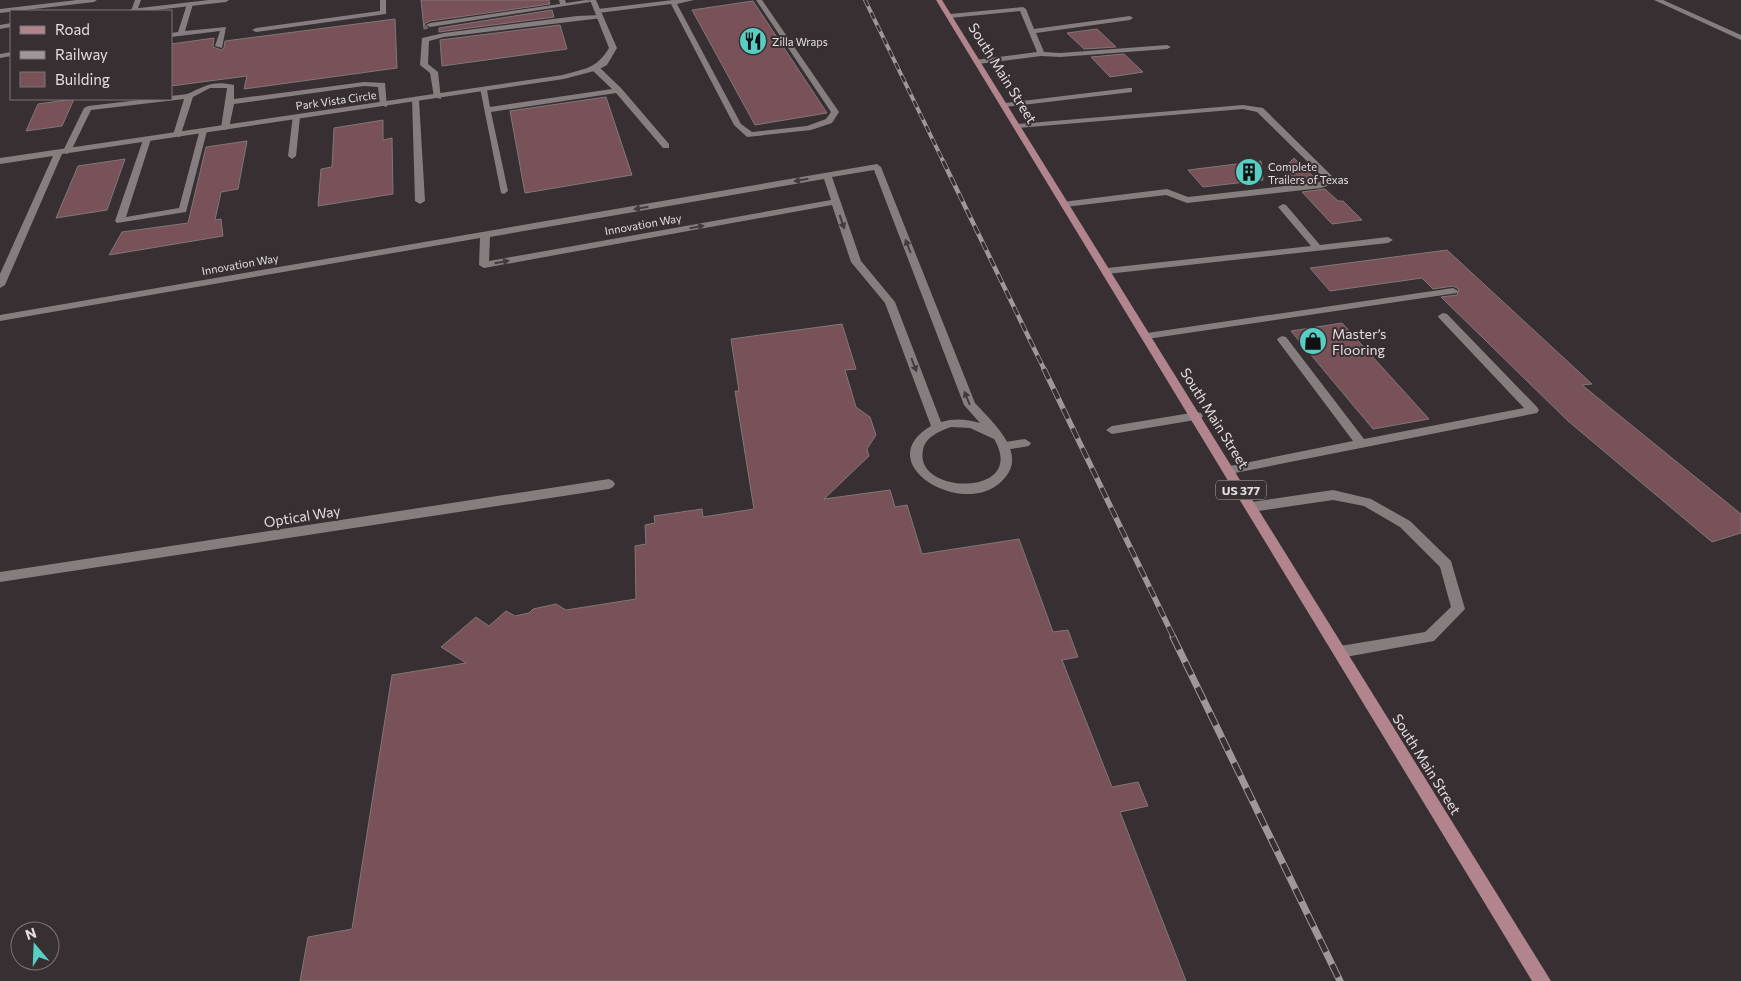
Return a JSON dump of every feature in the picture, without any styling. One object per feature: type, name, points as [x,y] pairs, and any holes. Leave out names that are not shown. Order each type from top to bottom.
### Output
[{"type":"main road","name":"South Main Street","points":[[939,0],[1197,416],[1542,981]]},
{"type":"street","points":[[0,11],[94,0]]},
{"type":"street","points":[[140,10],[226,0]]},
{"type":"street","points":[[256,30],[384,13],[383,0]]},
{"type":"street","points":[[430,25],[563,3],[594,0],[613,48],[604,63],[595,68],[618,90],[666,146]]},
{"type":"street","points":[[438,97],[434,72],[424,65],[425,40],[463,32],[577,18],[691,0]]},
{"type":"street","points":[[673,2],[738,124],[750,135],[808,128],[829,121],[835,112],[759,0]]},
{"type":"street","points":[[1014,0],[1023,9],[1041,54]]},
{"type":"street","points":[[1657,0],[1741,38]]},
{"type":"street","points":[[181,34],[190,4]]},
{"type":"street","points":[[950,16],[1023,9]]},
{"type":"street","points":[[1032,31],[1130,18]]},
{"type":"street","points":[[172,35],[224,28],[219,46]]},
{"type":"street","points":[[978,62],[1041,54],[1060,55],[1167,47]]},
{"type":"street","name":"Park Vista Circle","points":[[0,161],[483,90],[564,77],[595,68]]},
{"type":"street","points":[[172,98],[188,96],[201,88],[221,84],[231,87],[225,128]]},
{"type":"street","points":[[230,102],[364,84],[382,85],[384,105]]},
{"type":"street","points":[[483,90],[504,191]]},
{"type":"street","points":[[487,110],[618,90]]},
{"type":"street","points":[[1005,105],[1129,90]]},
{"type":"street","points":[[177,135],[188,96]]},
{"type":"street","points":[[0,286],[63,151],[88,108],[157,100]]},
{"type":"street","points":[[415,100],[420,200]]},
{"type":"street","points":[[1018,126],[1242,107],[1252,108],[1260,110],[1329,178],[1327,183],[1321,185],[1187,200],[1167,192],[1065,204]]},
{"type":"street","points":[[292,156],[296,117]]},
{"type":"street","points":[[147,139],[120,221],[184,210],[203,131]]},
{"type":"street","name":"Innovation Way","points":[[0,318],[877,167],[970,405],[997,436]]},
{"type":"street","points":[[826,176],[856,262],[890,302],[937,427]]},
{"type":"street","name":"Innovation Way","points":[[485,234],[484,265],[836,202]]},
{"type":"street","points":[[1284,207],[1318,248]]},
{"type":"street","points":[[1107,271],[1388,240]]},
{"type":"street","points":[[1147,336],[1453,291]]},
{"type":"street","points":[[1230,470],[1533,410],[1443,316]]},
{"type":"street","points":[[1282,339],[1361,444]]},
{"type":"street","points":[[1112,430],[1197,416]]},
{"type":"street","points":[[964,423],[979,426],[997,436],[1005,446],[1008,457],[1006,468],[998,478],[982,486],[966,489],[950,487],[927,476],[916,460],[918,443],[926,434],[937,427],[964,423]]},
{"type":"street","points":[[1005,446],[1025,443]]},
{"type":"street","name":"Optical Way","points":[[0,578],[609,484]]},
{"type":"street","points":[[1252,507],[1333,494],[1367,502],[1405,524],[1446,565],[1458,609],[1429,637],[1340,652]]},
{"type":"building","points":[[421,0],[549,0],[550,4],[430,21],[424,24],[428,28],[424,29]]},
{"type":"building","points":[[753,1],[827,113],[755,125],[692,10]]},
{"type":"building","points":[[552,10],[554,17],[439,32],[439,28]]},
{"type":"building","points":[[395,19],[397,68],[244,89],[247,76],[172,86],[172,44],[214,38],[213,47],[221,50],[224,48],[225,41]]},
{"type":"building","points":[[560,25],[567,49],[442,66],[440,40]]},
{"type":"building","points":[[1097,29],[1116,47],[1084,49],[1067,33]]},
{"type":"building","points":[[1124,54],[1143,72],[1110,77],[1091,57]]},
{"type":"building","points":[[606,97],[632,175],[525,193],[510,111]]},
{"type":"building","points":[[74,100],[62,126],[26,131],[38,104]]},
{"type":"building","points":[[383,120],[383,140],[392,138],[393,194],[318,206],[321,169],[332,167],[334,128]]},
{"type":"building","points":[[247,141],[238,189],[221,192],[215,220],[221,219],[223,236],[109,255],[122,232],[188,223],[206,147]]},
{"type":"building","points":[[1294,158],[1317,180],[1294,183],[1282,170]]},
{"type":"building","points":[[125,159],[107,210],[56,218],[78,166]]},
{"type":"building","name":"Complete Trailers of Texas","points":[[1261,161],[1263,180],[1203,187],[1188,170]]},
{"type":"building","points":[[1325,189],[1338,201],[1343,201],[1362,220],[1332,224],[1302,192]]},
{"type":"building","points":[[1447,250],[1592,384],[1582,385],[1741,514],[1741,533],[1712,542],[1568,421],[1441,297],[1457,295],[1459,289],[1453,286],[1433,289],[1422,278],[1330,291],[1310,268]]},
{"type":"building","points":[[1342,323],[1429,419],[1373,429],[1291,331]]},
{"type":"building","points":[[842,324],[856,369],[845,370],[856,407],[870,417],[876,435],[867,449],[869,456],[824,499],[890,490],[895,507],[907,505],[922,554],[1019,539],[1053,632],[1068,630],[1078,657],[1062,660],[1112,787],[1138,782],[1148,806],[1120,812],[1186,981],[300,981],[308,937],[352,929],[392,675],[466,663],[441,647],[476,617],[489,626],[506,611],[515,616],[529,613],[533,609],[556,604],[566,610],[636,599],[635,546],[646,544],[645,525],[655,523],[654,516],[702,509],[703,517],[754,509],[735,391],[739,391],[731,339]]},
{"type":"railway","points":[[865,0],[944,163]]},
{"type":"railway","points":[[943,161],[1045,371]]},
{"type":"railway","points":[[1044,369],[1174,638]]},
{"type":"railway","points":[[1173,637],[1340,981]]},
{"type":"place","name":"Zilla Wraps","points":[[753,41]]},
{"type":"place","name":"Complete Trailers of Texas","points":[[1249,172]]},
{"type":"place","name":"Master’s Flooring","points":[[1313,341]]}]
